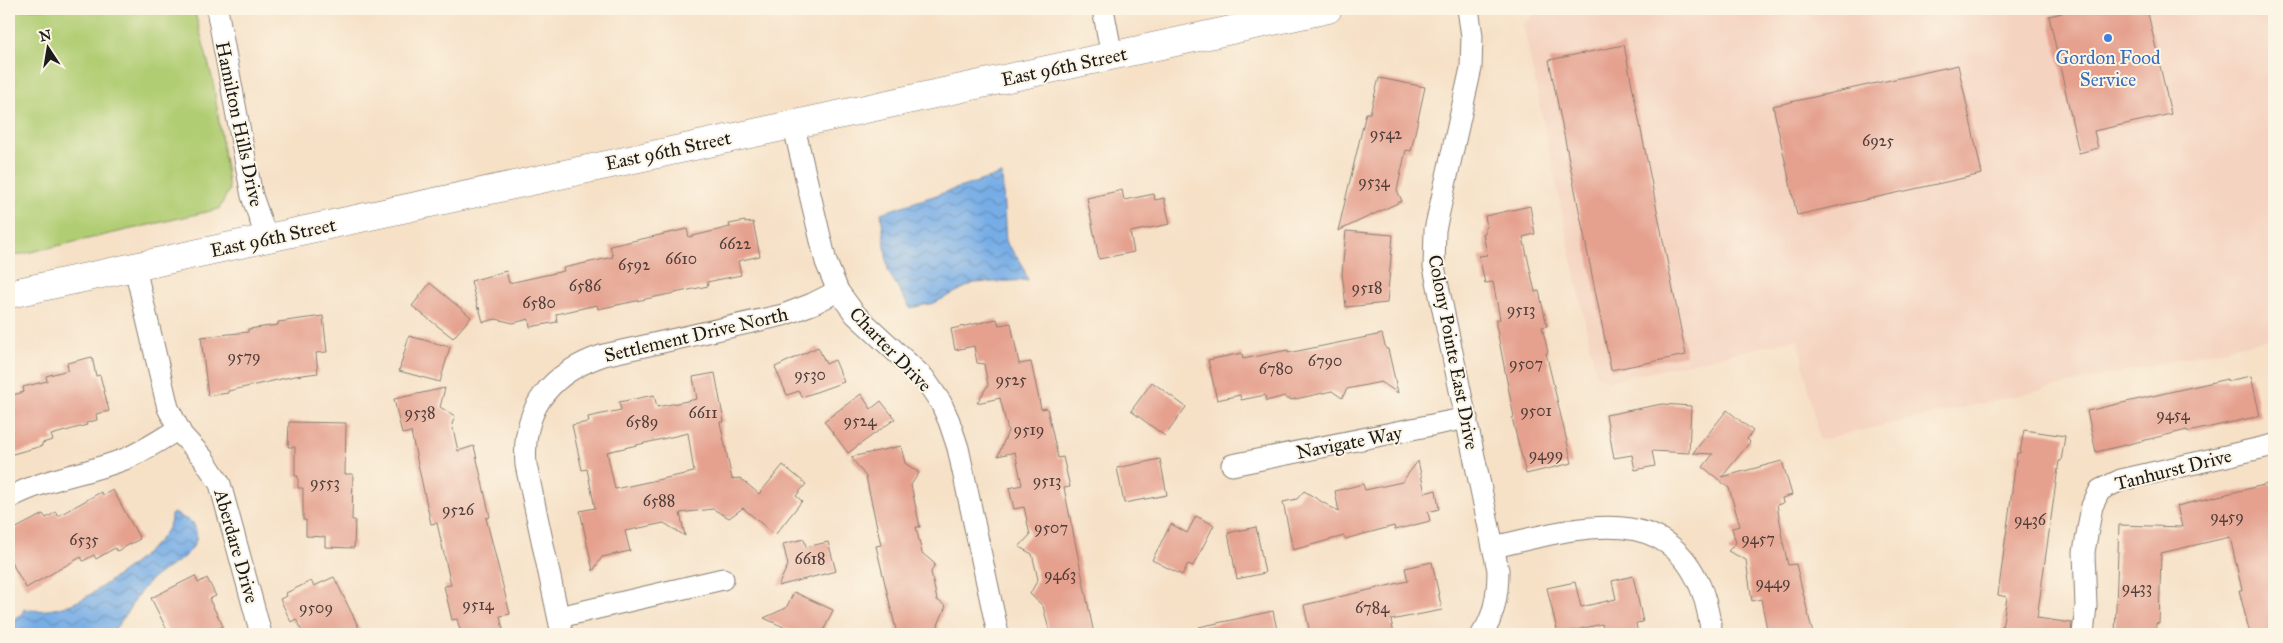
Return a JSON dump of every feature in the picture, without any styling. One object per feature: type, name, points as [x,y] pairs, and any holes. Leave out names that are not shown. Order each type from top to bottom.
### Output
[{"type":"main road","name":"East 96th Street","points":[[9,294],[793,123],[1328,9]]},
{"type":"street","name":"Hamilton Hills Drive","points":[[217,9],[252,196],[267,239]]},
{"type":"street","points":[[1103,9],[1112,56]]},
{"type":"street","name":"Colony Pointe East Drive","points":[[1468,9],[1472,36],[1471,68],[1435,230],[1433,250],[1434,267],[1498,570],[1497,590],[1490,621],[1482,634]]},
{"type":"street","name":"Charter Drive","points":[[793,123],[826,262],[838,291],[855,314],[924,378],[941,403],[949,421],[958,448],[998,634]]},
{"type":"street","name":"Aberdare Drive","points":[[135,268],[165,398],[179,429],[220,484],[261,634]]},
{"type":"street","name":"Settlement Drive North","points":[[560,626],[525,457],[527,432],[532,415],[544,394],[556,381],[581,362],[604,355],[783,315],[812,304],[838,291]]},
{"type":"street","name":"Navigate Way","points":[[1232,465],[1466,418]]},
{"type":"street","points":[[9,498],[29,487],[124,459],[144,451],[179,429]]},
{"type":"street","name":"Tanhurst Drive","points":[[2083,634],[2086,606],[2084,552],[2092,506],[2100,490],[2121,480],[2274,445]]},
{"type":"street","points":[[1493,547],[1607,526],[1647,532],[1668,544],[1692,570],[1702,591],[1712,634]]},
{"type":"street","points":[[560,626],[723,579]]},
{"type":"shaded area","points":[[1538,9],[2274,9],[2274,338],[1819,440],[1798,339],[1609,381],[1596,375],[1523,25]]},
{"type":"green space","points":[[9,9],[194,9],[213,81],[229,190],[219,209],[9,257]]},
{"type":"water","points":[[1002,174],[1006,243],[1021,262],[1028,280],[974,283],[934,303],[910,308],[888,271],[881,213]]},
{"type":"water","points":[[174,513],[193,523],[196,534],[194,545],[180,560],[157,575],[146,585],[110,634],[9,634],[9,622],[22,614],[24,609],[51,610],[69,605],[86,597],[128,568],[163,536],[169,525],[171,515]]},
{"type":"building","points":[[2061,9],[2147,9],[2171,114],[2094,131],[2098,148],[2079,153],[2049,16],[2062,13]]},
{"type":"building","points":[[1624,45],[1686,355],[1611,370],[1549,60]]},
{"type":"building","points":[[1958,65],[1982,174],[1797,215],[1773,106]]},
{"type":"building","points":[[1379,78],[1425,87],[1411,151],[1406,150],[1397,190],[1402,201],[1338,231],[1366,113],[1370,113]]},
{"type":"building","points":[[1122,190],[1124,200],[1154,194],[1155,200],[1164,198],[1170,224],[1130,232],[1134,252],[1099,259],[1087,198]]},
{"type":"building","points":[[1530,206],[1535,234],[1523,237],[1535,292],[1539,291],[1547,326],[1542,327],[1548,352],[1546,353],[1572,463],[1526,474],[1512,418],[1514,417],[1496,325],[1496,320],[1500,319],[1493,282],[1485,283],[1479,256],[1487,255],[1483,233],[1485,233],[1485,228],[1487,227],[1485,216]]},
{"type":"building","points":[[745,221],[745,223],[753,222],[760,256],[738,261],[741,275],[707,282],[708,286],[598,309],[597,305],[556,314],[557,322],[530,327],[529,319],[513,323],[496,319],[483,322],[479,307],[478,309],[471,281],[506,271],[509,283],[564,271],[563,268],[613,257],[610,246],[687,229],[689,237],[730,227],[729,224]]},
{"type":"building","points":[[1346,231],[1393,235],[1387,303],[1346,307],[1342,273]]},
{"type":"building","points":[[430,283],[471,317],[453,338],[412,306]]},
{"type":"building","points":[[323,316],[327,352],[316,353],[318,373],[295,376],[228,391],[228,393],[208,396],[201,337],[248,332],[248,329],[278,325],[278,322]]},
{"type":"building","points":[[997,319],[999,325],[1011,323],[1019,364],[1031,362],[1041,409],[1047,408],[1058,458],[1063,457],[1070,487],[1064,488],[1094,634],[1050,634],[1043,606],[1030,594],[1038,579],[1032,554],[1019,547],[1030,535],[1024,507],[1014,509],[1009,488],[1022,485],[1015,452],[998,456],[1008,431],[1000,398],[977,403],[988,385],[984,364],[977,363],[974,346],[955,350],[951,329]]},
{"type":"building","points":[[1382,334],[1386,349],[1388,349],[1398,393],[1381,382],[1347,389],[1342,398],[1332,391],[1291,400],[1286,399],[1285,396],[1266,401],[1265,395],[1241,400],[1240,395],[1217,400],[1208,360],[1242,353],[1243,359],[1288,350],[1288,353]]},
{"type":"building","points":[[409,336],[450,347],[440,382],[399,371]]},
{"type":"building","points":[[818,347],[826,364],[835,360],[844,382],[802,397],[799,391],[787,395],[775,367]]},
{"type":"building","points":[[92,357],[96,376],[100,375],[109,411],[96,414],[97,420],[86,423],[87,425],[51,435],[53,440],[42,443],[42,446],[9,455],[9,396],[24,392],[23,387],[47,381],[46,376],[68,370],[67,363]]},
{"type":"building","points":[[715,373],[724,422],[720,422],[732,479],[740,478],[759,494],[783,465],[806,484],[796,496],[802,501],[775,535],[743,508],[729,518],[713,509],[680,513],[685,536],[664,523],[625,531],[630,551],[602,557],[593,571],[580,511],[595,508],[587,469],[582,470],[572,425],[589,422],[588,417],[621,410],[619,402],[654,395],[657,407],[697,399],[693,377]],"holes":[[[688,433],[694,472],[615,489],[607,452]]]},
{"type":"building","points":[[2251,376],[2260,416],[2188,432],[2187,430],[2096,452],[2087,411],[2227,379],[2227,381]]},
{"type":"building","points":[[1152,382],[1186,407],[1165,436],[1131,411]]},
{"type":"building","points":[[445,388],[440,407],[455,416],[452,424],[458,451],[474,446],[490,517],[486,518],[510,614],[500,616],[504,634],[461,634],[457,619],[452,620],[444,586],[451,585],[437,523],[431,524],[411,432],[402,434],[394,399]]},
{"type":"building","points":[[861,394],[871,409],[881,401],[895,419],[848,453],[824,421]]},
{"type":"building","points":[[1662,404],[1691,406],[1689,453],[1652,451],[1655,466],[1635,470],[1632,455],[1614,458],[1606,415]]},
{"type":"building","points":[[1727,410],[1753,431],[1747,439],[1750,442],[1722,477],[1782,461],[1792,495],[1782,498],[1783,503],[1777,505],[1781,533],[1788,565],[1796,564],[1813,634],[1768,634],[1761,599],[1752,601],[1746,560],[1728,551],[1736,543],[1732,528],[1740,526],[1729,488],[1703,467],[1713,454],[1693,453]]},
{"type":"building","points":[[289,422],[346,423],[345,474],[353,474],[352,520],[355,520],[354,548],[325,547],[325,537],[306,536],[306,520],[303,520],[303,488],[298,488],[298,476],[295,476],[295,447],[288,447]]},
{"type":"building","points":[[2024,430],[2065,436],[2061,461],[2059,461],[2037,618],[2072,623],[2071,634],[2001,634],[2007,597],[1998,595],[2017,453],[2020,453]]},
{"type":"building","points":[[901,446],[905,463],[919,473],[911,485],[920,527],[916,527],[922,553],[935,564],[931,572],[937,600],[946,606],[938,625],[940,634],[897,634],[876,546],[881,545],[866,477],[851,457]]},
{"type":"building","points":[[1160,459],[1167,495],[1124,503],[1117,468]]},
{"type":"building","points":[[1418,461],[1425,493],[1436,490],[1439,509],[1428,512],[1430,521],[1395,530],[1394,526],[1345,539],[1344,536],[1293,550],[1283,502],[1297,499],[1304,491],[1339,512],[1335,491],[1363,484],[1365,490],[1402,482]]},
{"type":"building","points":[[2272,483],[2274,492],[2274,634],[2250,634],[2239,590],[2242,590],[2230,537],[2161,553],[2159,624],[2156,623],[2156,634],[2115,634],[2119,525],[2182,527],[2177,506]]},
{"type":"building","points":[[113,490],[140,539],[117,551],[115,548],[96,559],[94,555],[83,561],[81,557],[26,588],[9,558],[9,532],[43,514],[46,518],[56,512],[58,516],[101,492],[103,495]]},
{"type":"building","points":[[1196,516],[1214,525],[1193,566],[1188,564],[1182,575],[1152,560],[1171,524],[1187,533]]},
{"type":"building","points":[[1256,527],[1265,573],[1237,579],[1228,533]]},
{"type":"building","points":[[804,539],[806,547],[828,542],[836,571],[778,586],[788,565],[783,544]]},
{"type":"building","points":[[1432,562],[1442,610],[1391,620],[1394,634],[1310,634],[1304,605],[1408,581],[1405,568]]},
{"type":"building","points":[[195,576],[198,583],[207,578],[216,596],[209,599],[223,626],[219,628],[222,634],[169,634],[151,598]]},
{"type":"building","points":[[1633,576],[1643,622],[1636,623],[1638,634],[1604,634],[1602,624],[1558,634],[1547,588],[1575,582],[1581,607],[1616,599],[1612,581]]},
{"type":"building","points":[[334,577],[362,634],[303,634],[296,619],[291,622],[280,599],[287,596],[286,593],[311,581],[314,586]]},
{"type":"building","points":[[794,592],[833,610],[822,634],[799,634],[764,618],[786,608]]},
{"type":"building","points":[[1273,611],[1278,634],[1200,634],[1199,627]]},
{"type":"place","name":"Gordon Food Service","points":[[2108,38]]}]
